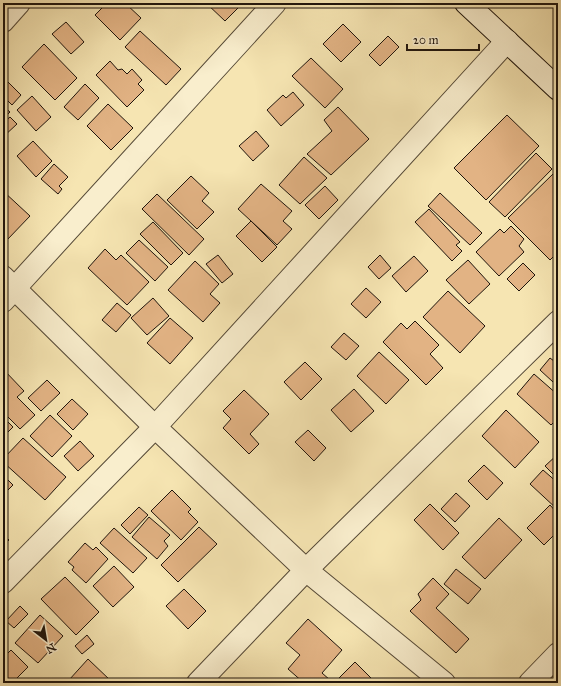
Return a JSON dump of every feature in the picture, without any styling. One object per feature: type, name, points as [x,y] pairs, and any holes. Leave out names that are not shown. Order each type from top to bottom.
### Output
[{"type":"street","points":[[3,21],[19,3]]},
{"type":"street","points":[[275,3],[7,289],[306,570],[444,683]]},
{"type":"street","points":[[466,3],[558,89]]},
{"type":"street","points":[[3,582],[155,427],[507,41]]},
{"type":"street","points":[[198,683],[306,570],[558,322]]},
{"type":"street","points":[[530,683],[558,654]]},
{"type":"building","points":[[107,3],[125,3],[141,18],[120,40],[95,15]]},
{"type":"building","points":[[206,3],[243,3],[225,21]]},
{"type":"building","points":[[66,22],[84,42],[71,54],[52,34]]},
{"type":"building","points":[[343,24],[361,42],[341,62],[323,44]]},
{"type":"building","points":[[140,31],[181,69],[166,85],[125,47]]},
{"type":"building","points":[[388,36],[399,47],[380,66],[369,55]]},
{"type":"building","points":[[44,44],[77,78],[55,100],[22,67]]},
{"type":"building","points":[[311,58],[343,89],[325,108],[292,76]]},
{"type":"building","points":[[110,61],[118,70],[122,69],[127,74],[132,69],[142,80],[138,84],[144,90],[127,107],[96,75]]},
{"type":"building","points":[[3,77],[21,95],[12,105],[3,96]]},
{"type":"building","points":[[85,84],[99,98],[78,120],[64,107]]},
{"type":"building","points":[[293,92],[304,105],[281,126],[267,110],[283,95],[286,98]]},
{"type":"building","points":[[32,96],[51,117],[36,131],[17,110]]},
{"type":"building","points":[[108,104],[133,128],[111,150],[87,126]]},
{"type":"building","points":[[3,106],[10,112],[3,119]]},
{"type":"building","points":[[338,107],[369,139],[331,175],[307,154],[332,131],[324,120]]},
{"type":"building","points":[[507,115],[539,146],[486,200],[454,168]]},
{"type":"building","points":[[10,117],[17,124],[3,137],[3,123]]},
{"type":"building","points":[[256,131],[269,146],[253,161],[239,146]]},
{"type":"building","points":[[33,141],[52,161],[36,177],[17,156]]},
{"type":"building","points":[[536,153],[552,169],[505,217],[489,202]]},
{"type":"building","points":[[304,157],[327,178],[300,204],[279,185]]},
{"type":"building","points":[[54,164],[68,177],[59,186],[62,189],[58,194],[41,179]]},
{"type":"building","points":[[554,173],[558,177],[558,252],[550,260],[508,218]]},
{"type":"building","points":[[191,176],[209,193],[202,201],[214,212],[197,229],[167,200]]},
{"type":"building","points":[[261,184],[292,211],[283,221],[292,229],[277,245],[238,209]]},
{"type":"building","points":[[325,186],[338,200],[319,219],[305,205]]},
{"type":"building","points":[[3,191],[30,216],[7,240],[3,236]]},
{"type":"building","points":[[440,193],[482,233],[470,245],[428,206]]},
{"type":"building","points":[[157,194],[204,239],[189,255],[142,209]]},
{"type":"building","points":[[429,209],[460,242],[456,245],[462,251],[452,261],[415,222]]},
{"type":"building","points":[[251,221],[277,247],[262,262],[236,236]]},
{"type":"building","points":[[153,222],[183,253],[171,265],[140,234]]},
{"type":"building","points":[[511,226],[524,239],[519,246],[524,252],[499,276],[476,252],[500,229],[504,233]]},
{"type":"building","points":[[139,240],[168,267],[155,281],[126,253]]},
{"type":"building","points":[[105,249],[116,260],[121,255],[149,282],[127,305],[88,268]]},
{"type":"building","points":[[218,255],[233,274],[222,283],[206,264]]},
{"type":"building","points":[[380,255],[391,268],[379,279],[368,267]]},
{"type":"building","points":[[414,256],[428,271],[406,292],[392,276]]},
{"type":"building","points":[[468,260],[490,284],[469,304],[446,280]]},
{"type":"building","points":[[195,261],[219,284],[210,294],[220,303],[203,322],[168,290]]},
{"type":"building","points":[[523,263],[535,275],[519,291],[507,279]]},
{"type":"building","points":[[366,288],[381,302],[366,318],[351,304]]},
{"type":"building","points":[[448,291],[485,326],[460,353],[423,317]]},
{"type":"building","points":[[153,298],[169,316],[147,335],[131,318]]},
{"type":"building","points":[[117,303],[131,315],[116,332],[102,320]]},
{"type":"building","points":[[170,318],[193,338],[170,364],[147,343]]},
{"type":"building","points":[[415,321],[439,345],[430,354],[443,368],[426,385],[383,342],[401,323],[407,329]]},
{"type":"building","points":[[344,333],[359,346],[346,360],[331,347]]},
{"type":"building","points":[[379,352],[409,380],[386,404],[357,376]]},
{"type":"building","points":[[550,358],[558,364],[558,376],[553,382],[540,370]]},
{"type":"building","points":[[305,362],[322,379],[301,400],[284,382]]},
{"type":"building","points":[[3,369],[24,391],[17,397],[35,415],[20,429],[3,412],[5,407],[3,404]]},
{"type":"building","points":[[534,374],[558,395],[558,418],[551,425],[517,394]]},
{"type":"building","points":[[47,380],[60,393],[41,411],[28,398]]},
{"type":"building","points":[[354,389],[374,411],[351,432],[331,410]]},
{"type":"building","points":[[244,390],[269,414],[250,434],[259,444],[249,454],[223,428],[231,419],[223,411]]},
{"type":"building","points":[[72,399],[88,414],[73,430],[57,414]]},
{"type":"building","points":[[506,410],[539,442],[515,468],[482,436]]},
{"type":"building","points":[[50,415],[72,436],[52,457],[30,436]]},
{"type":"building","points":[[3,417],[13,427],[3,437]]},
{"type":"building","points":[[558,424],[558,435],[553,430]]},
{"type":"building","points":[[308,430],[326,448],[314,461],[295,442]]},
{"type":"building","points":[[23,438],[66,477],[45,500],[3,462],[3,459]]},
{"type":"building","points":[[80,441],[94,456],[78,471],[64,456]]},
{"type":"building","points":[[558,454],[558,479],[545,466]]},
{"type":"building","points":[[484,465],[503,483],[487,500],[468,481]]},
{"type":"building","points":[[543,470],[558,483],[558,510],[530,484]]},
{"type":"building","points":[[3,475],[13,485],[3,495]]},
{"type":"building","points":[[172,490],[191,509],[188,512],[198,522],[181,540],[151,511]]},
{"type":"building","points":[[456,493],[470,506],[455,522],[441,509]]},
{"type":"building","points":[[430,504],[459,533],[443,550],[414,520]]},
{"type":"building","points":[[550,505],[558,514],[558,531],[544,545],[527,528]]},
{"type":"building","points":[[139,507],[148,515],[130,534],[121,525]]},
{"type":"building","points":[[149,517],[170,535],[164,541],[168,546],[157,559],[132,537]]},
{"type":"building","points":[[499,518],[522,540],[485,579],[462,557]]},
{"type":"building","points":[[199,527],[217,544],[178,582],[161,565]]},
{"type":"building","points":[[114,528],[147,558],[133,573],[100,543]]},
{"type":"building","points":[[3,534],[9,540],[3,546]]},
{"type":"building","points":[[85,543],[93,550],[96,547],[108,559],[86,583],[72,570],[74,567],[68,562]]},
{"type":"building","points":[[114,566],[134,587],[113,607],[93,586]]},
{"type":"building","points":[[456,569],[481,589],[468,604],[444,584]]},
{"type":"building","points":[[65,577],[99,612],[76,635],[41,599]]},
{"type":"building","points":[[433,578],[449,594],[436,608],[469,639],[456,653],[410,611],[421,600],[418,594]]},
{"type":"building","points":[[184,589],[206,611],[188,629],[166,606]]},
{"type":"building","points":[[20,606],[28,614],[14,628],[6,621]]},
{"type":"building","points":[[40,615],[63,636],[38,663],[15,643]]},
{"type":"building","points":[[308,619],[342,650],[322,673],[330,680],[328,683],[304,683],[288,669],[300,655],[286,643]]},
{"type":"building","points":[[87,635],[94,644],[82,654],[75,646]]},
{"type":"building","points":[[11,650],[28,667],[12,683],[3,683],[3,658]]},
{"type":"building","points":[[88,659],[111,681],[109,683],[73,683],[69,680]]},
{"type":"building","points":[[355,662],[376,683],[334,683]]}]
